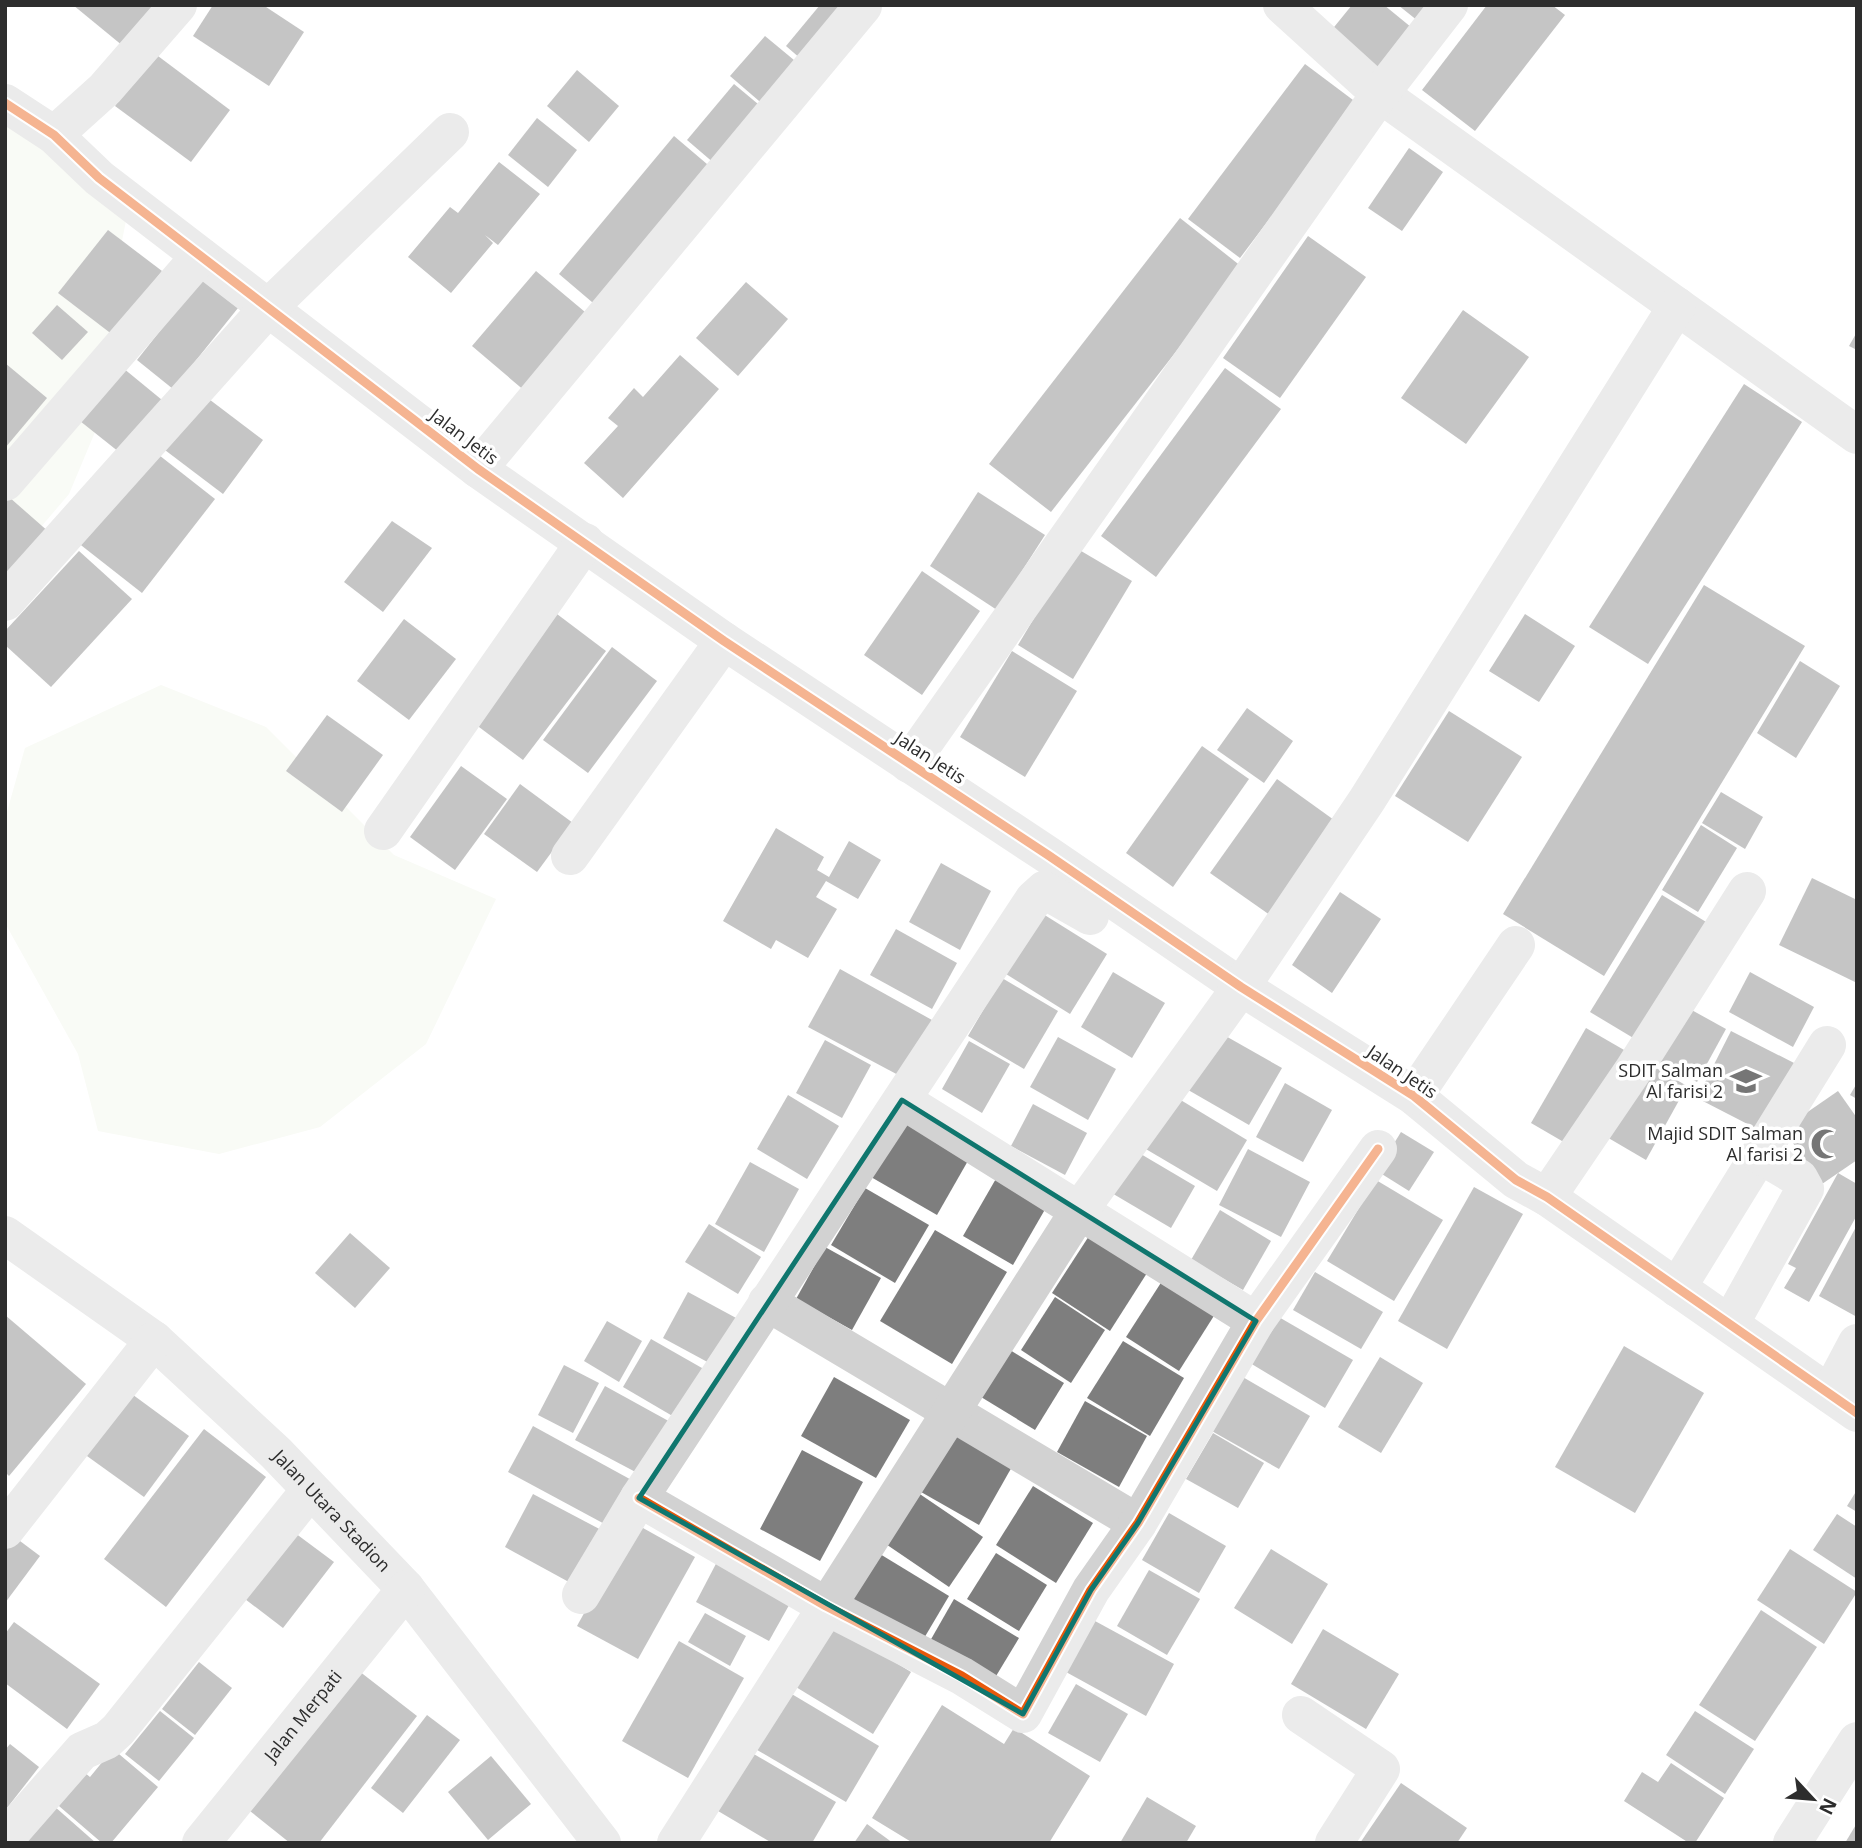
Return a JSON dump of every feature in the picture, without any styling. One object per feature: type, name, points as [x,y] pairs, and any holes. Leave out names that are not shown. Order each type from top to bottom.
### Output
[{"type":"street","points":[[54,135],[105,89],[178,5]]},
{"type":"street","points":[[1282,5],[1380,94],[1857,435]]},
{"type":"street","points":[[909,764],[1380,94],[1449,5]]},
{"type":"street","points":[[478,469],[863,6]]},
{"type":"street","name":"Jalan Jetis","points":[[5,103],[54,135],[99,178],[478,469],[723,642],[1241,987],[1414,1096],[1516,1180],[1546,1197],[1843,1404]]},
{"type":"street","points":[[5,602],[268,308],[450,132]]},
{"type":"street","points":[[5,482],[200,257]]},
{"type":"street","points":[[676,1843],[1079,1211],[1241,987],[1424,712],[1677,306]]},
{"type":"street","points":[[383,831],[585,542]]},
{"type":"street","points":[[570,856],[723,642]]},
{"type":"street","points":[[581,1595],[639,1498],[1034,900],[1044,890],[1090,916]]},
{"type":"street","points":[[1546,1197],[1634,1069],[1747,891]]},
{"type":"street","points":[[1414,1096],[1516,945]]},
{"type":"street","points":[[1677,1288],[1826,1045]]},
{"type":"street","points":[[902,1100],[1256,1321]]},
{"type":"street","points":[[639,1498],[825,1606],[962,1676],[1023,1714],[1091,1590],[1138,1523],[1256,1321],[1378,1149]]},
{"type":"street","points":[[1730,1324],[1805,1189],[1799,1178],[1760,1155]]},
{"type":"street","name":"Jalan Utara Stadion","points":[[5,1235],[154,1340],[276,1453],[406,1588],[602,1843]]},
{"type":"street","points":[[767,1302],[1138,1523]]},
{"type":"street","points":[[5,1531],[154,1340]]},
{"type":"street","points":[[1843,1404],[1857,1343]]},
{"type":"street","points":[[5,1839],[82,1751],[107,1740],[118,1730],[310,1490]]},
{"type":"street","name":"Jalan Merpati","points":[[201,1843],[406,1588]]},
{"type":"street","points":[[1301,1714],[1381,1769],[1334,1843]]},
{"type":"street","points":[[1792,1843],[1857,1741]]},
{"type":"highlighted area","points":[[902,1100],[1256,1321],[1138,1523],[1091,1590],[1023,1714],[639,1498]]},
{"type":"shaded area","points":[[5,116],[130,200],[110,302],[108,401],[69,494],[5,569]]},
{"type":"shaded area","points":[[161,685],[266,727],[394,855],[496,899],[426,1044],[320,1127],[219,1154],[98,1131],[78,1054],[5,923],[5,819],[25,748]]},
{"type":"building","points":[[73,5],[156,5],[123,46]]},
{"type":"building","points":[[213,5],[263,5],[304,32],[269,86],[193,36]]},
{"type":"building","points":[[820,5],[838,5],[851,16],[809,66],[786,46]]},
{"type":"building","points":[[1352,5],[1384,5],[1417,32],[1379,79],[1326,37]]},
{"type":"building","points":[[1398,5],[1431,5],[1418,21]]},
{"type":"building","points":[[1487,5],[1552,5],[1565,15],[1475,131],[1422,90]]},
{"type":"building","points":[[765,36],[806,70],[772,112],[730,76]]},
{"type":"building","points":[[154,53],[230,110],[191,162],[115,106]]},
{"type":"building","points":[[1305,64],[1357,103],[1240,258],[1188,219]]},
{"type":"building","points":[[577,70],[619,106],[589,142],[547,106]]},
{"type":"building","points":[[734,84],[770,114],[722,170],[687,140]]},
{"type":"building","points":[[537,118],[577,150],[548,187],[508,155]]},
{"type":"building","points":[[674,136],[714,170],[599,308],[559,274]]},
{"type":"building","points":[[1409,148],[1443,172],[1402,231],[1368,208]]},
{"type":"building","points":[[499,162],[540,194],[498,245],[485,235],[493,243],[451,293],[408,257],[450,207],[458,213]]},
{"type":"building","points":[[1180,218],[1242,267],[1051,512],[989,464]]},
{"type":"building","points":[[108,230],[162,271],[113,335],[58,293]]},
{"type":"building","points":[[1308,236],[1366,277],[1280,398],[1223,358]]},
{"type":"building","points":[[536,271],[591,317],[526,392],[472,346]]},
{"type":"building","points":[[201,279],[238,308],[173,389],[137,360]]},
{"type":"building","points":[[746,282],[788,319],[738,376],[696,338]]},
{"type":"building","points":[[57,305],[88,332],[62,360],[32,333]]},
{"type":"building","points":[[1463,310],[1529,357],[1466,444],[1401,398]]},
{"type":"building","points":[[1857,332],[1857,350],[1849,346]]},
{"type":"building","points":[[680,355],[719,389],[623,498],[584,463],[618,426],[608,418],[634,388],[643,397]]},
{"type":"building","points":[[5,363],[47,398],[5,448]]},
{"type":"building","points":[[123,368],[162,400],[119,452],[80,421]]},
{"type":"building","points":[[1225,368],[1281,409],[1156,577],[1101,536]]},
{"type":"building","points":[[1744,384],[1802,422],[1648,664],[1589,627]]},
{"type":"building","points":[[197,390],[263,440],[223,494],[157,444]]},
{"type":"building","points":[[150,448],[215,499],[142,593],[77,542]]},
{"type":"building","points":[[978,492],[1045,535],[997,610],[930,566]]},
{"type":"building","points":[[9,497],[50,533],[5,583],[5,501]]},
{"type":"building","points":[[392,521],[432,548],[383,612],[344,582]]},
{"type":"building","points":[[1076,548],[1132,581],[1073,679],[1018,645]]},
{"type":"building","points":[[79,551],[132,599],[51,687],[5,645],[5,631]]},
{"type":"building","points":[[922,571],[980,611],[922,695],[864,655]]},
{"type":"building","points":[[1704,585],[1805,646],[1604,976],[1503,914]]},
{"type":"building","points":[[553,611],[606,651],[523,760],[471,721]]},
{"type":"building","points":[[1525,614],[1575,646],[1539,702],[1489,671]]},
{"type":"building","points":[[404,619],[456,659],[409,720],[357,681]]},
{"type":"building","points":[[612,647],[657,681],[588,773],[543,740]]},
{"type":"building","points":[[1012,651],[1077,691],[1025,777],[960,737]]},
{"type":"building","points":[[1800,661],[1840,686],[1796,758],[1757,733]]},
{"type":"building","points":[[1247,708],[1293,741],[1264,783],[1217,750]]},
{"type":"building","points":[[1449,711],[1522,757],[1468,842],[1395,796]]},
{"type":"building","points":[[327,715],[383,755],[342,812],[286,771]]},
{"type":"building","points":[[1202,746],[1249,779],[1173,887],[1126,853]]},
{"type":"building","points":[[461,766],[507,799],[455,870],[410,837]]},
{"type":"building","points":[[1277,779],[1341,825],[1274,918],[1210,873]]},
{"type":"building","points":[[520,784],[573,823],[537,872],[484,834]]},
{"type":"building","points":[[1721,792],[1763,817],[1745,849],[1702,823]]},
{"type":"building","points":[[1701,825],[1737,848],[1698,912],[1662,890]]},
{"type":"building","points":[[776,828],[824,857],[817,870],[829,877],[849,841],[881,860],[858,899],[826,881],[816,897],[837,909],[808,958],[776,940],[771,949],[723,921]]},
{"type":"building","points":[[941,863],[991,891],[960,950],[909,922]]},
{"type":"building","points":[[1812,878],[1857,900],[1855,982],[1779,945]]},
{"type":"building","points":[[1340,892],[1381,919],[1332,993],[1292,965]]},
{"type":"building","points":[[1662,895],[1716,928],[1645,1045],[1590,1012]]},
{"type":"building","points":[[1035,909],[1107,954],[1070,1014],[998,969]]},
{"type":"building","points":[[896,929],[957,963],[932,1009],[870,975]]},
{"type":"building","points":[[840,969],[932,1020],[902,1077],[808,1027]]},
{"type":"building","points":[[1113,972],[1165,1003],[1132,1058],[1081,1027]]},
{"type":"building","name":"SDIT Salman Al farisi 2","points":[[1750,972],[1814,1007],[1793,1047],[1729,1012]]},
{"type":"building","points":[[1002,978],[1058,1011],[1024,1069],[968,1036]]},
{"type":"building","points":[[1679,1003],[1726,1029],[1697,1082],[1650,1057]]},
{"type":"building","points":[[1586,1028],[1631,1054],[1574,1148],[1531,1123]]},
{"type":"building","points":[[1215,1030],[1282,1068],[1249,1125],[1183,1087]]},
{"type":"building","name":"SDIT Salman Al farisi 2","points":[[1731,1031],[1796,1064],[1761,1131],[1697,1098]]},
{"type":"building","points":[[1058,1037],[1116,1069],[1088,1120],[1030,1087]]},
{"type":"building","points":[[825,1040],[871,1065],[842,1118],[796,1093]]},
{"type":"building","points":[[969,1041],[1010,1064],[982,1113],[942,1089]]},
{"type":"building","points":[[1646,1062],[1687,1086],[1646,1160],[1605,1136]]},
{"type":"building","points":[[1285,1083],[1332,1110],[1303,1162],[1256,1137]]},
{"type":"building","points":[[1857,1083],[1857,1099],[1850,1095]]},
{"type":"building","name":"Majid SDIT Salman Al farisi 2","points":[[1838,1091],[1857,1118],[1857,1160],[1822,1184],[1783,1129]]},
{"type":"building","points":[[1169,1093],[1247,1140],[1217,1191],[1139,1145]]},
{"type":"building","points":[[788,1095],[839,1126],[807,1179],[757,1149]]},
{"type":"building","points":[[1033,1104],[1087,1133],[1065,1175],[1011,1146]]},
{"type":"building","points":[[896,1117],[969,1159],[937,1215],[864,1173]]},
{"type":"building","points":[[1401,1132],[1434,1152],[1409,1191],[1377,1171]]},
{"type":"building","points":[[1248,1149],[1310,1182],[1281,1237],[1219,1205]]},
{"type":"building","points":[[1134,1150],[1195,1186],[1171,1228],[1110,1192]]},
{"type":"building","points":[[750,1162],[799,1189],[764,1252],[715,1224]]},
{"type":"building","points":[[1001,1170],[1051,1199],[1013,1265],[963,1236]]},
{"type":"building","points":[[1838,1173],[1857,1184],[1857,1215],[1809,1302],[1784,1288],[1796,1268],[1788,1264]]},
{"type":"building","points":[[1376,1180],[1443,1220],[1394,1301],[1327,1261]]},
{"type":"building","points":[[1474,1187],[1523,1214],[1447,1349],[1398,1321]]},
{"type":"building","points":[[865,1188],[929,1225],[895,1283],[831,1245]]},
{"type":"building","points":[[1220,1210],[1271,1241],[1243,1290],[1191,1260]]},
{"type":"building","points":[[709,1224],[761,1257],[738,1294],[685,1262]]},
{"type":"building","points":[[1857,1225],[1857,1317],[1819,1296]]},
{"type":"building","points":[[935,1230],[1007,1272],[952,1364],[880,1321]]},
{"type":"building","points":[[350,1233],[390,1268],[355,1308],[315,1273]]},
{"type":"building","points":[[1089,1236],[1147,1273],[1110,1331],[1052,1293]]},
{"type":"building","points":[[825,1247],[881,1278],[852,1330],[796,1299]]},
{"type":"building","points":[[1315,1272],[1383,1312],[1361,1349],[1293,1310]]},
{"type":"building","points":[[1164,1278],[1217,1311],[1179,1371],[1126,1337]]},
{"type":"building","points":[[688,1292],[738,1319],[713,1365],[663,1338]]},
{"type":"building","points":[[1055,1297],[1105,1330],[1071,1383],[1021,1350]]},
{"type":"building","points":[[5,1315],[86,1384],[9,1476],[5,1472]]},
{"type":"building","points":[[1277,1316],[1353,1360],[1325,1408],[1250,1363]]},
{"type":"building","points":[[607,1321],[642,1341],[619,1382],[584,1361]]},
{"type":"building","points":[[651,1339],[709,1372],[681,1421],[623,1387]]},
{"type":"building","points":[[1123,1341],[1184,1378],[1150,1436],[1087,1398]]},
{"type":"building","points":[[1624,1346],[1704,1393],[1635,1513],[1555,1467]]},
{"type":"building","points":[[1010,1350],[1064,1383],[1035,1430],[981,1397]]},
{"type":"building","points":[[1380,1357],[1423,1383],[1381,1453],[1338,1427]]},
{"type":"building","points":[[564,1365],[599,1383],[573,1433],[538,1415]]},
{"type":"building","points":[[1241,1376],[1310,1416],[1279,1469],[1210,1430]]},
{"type":"building","points":[[834,1377],[910,1420],[876,1478],[801,1436]]},
{"type":"building","points":[[605,1386],[674,1424],[645,1477],[575,1440]]},
{"type":"building","points":[[125,1389],[189,1436],[144,1497],[80,1451]]},
{"type":"building","points":[[1085,1401],[1147,1436],[1119,1487],[1057,1452]]},
{"type":"building","points":[[533,1426],[637,1483],[612,1528],[508,1472]]},
{"type":"building","points":[[948,1428],[1013,1465],[979,1525],[914,1488]]},
{"type":"building","points":[[204,1429],[266,1477],[166,1607],[104,1559]]},
{"type":"building","points":[[1213,1433],[1264,1463],[1238,1508],[1186,1479]]},
{"type":"building","points":[[802,1450],[863,1482],[820,1561],[760,1529]]},
{"type":"building","points":[[908,1486],[983,1537],[949,1587],[874,1536]]},
{"type":"building","points":[[1033,1486],[1093,1523],[1056,1583],[996,1545]]},
{"type":"building","points":[[1857,1490],[1857,1512],[1847,1506]]},
{"type":"building","points":[[533,1494],[607,1533],[578,1587],[505,1547]]},
{"type":"building","points":[[1169,1513],[1226,1546],[1199,1593],[1142,1560]]},
{"type":"building","points":[[1837,1514],[1857,1527],[1857,1579],[1813,1550]]},
{"type":"building","points":[[634,1523],[695,1557],[638,1659],[577,1626]]},
{"type":"building","points":[[8,1532],[40,1556],[5,1603],[5,1536]]},
{"type":"building","points":[[295,1533],[334,1562],[283,1628],[245,1599]]},
{"type":"building","points":[[1271,1549],[1328,1584],[1292,1644],[1234,1608]]},
{"type":"building","points":[[1790,1549],[1857,1592],[1824,1644],[1757,1600]]},
{"type":"building","points":[[875,1551],[949,1596],[920,1645],[846,1599]]},
{"type":"building","points":[[996,1553],[1047,1585],[1019,1631],[967,1599]]},
{"type":"building","points":[[719,1558],[793,1598],[769,1641],[696,1602]]},
{"type":"building","points":[[1149,1570],[1200,1599],[1167,1655],[1117,1626]]},
{"type":"building","points":[[954,1599],[1019,1638],[990,1686],[926,1648]]},
{"type":"building","points":[[1761,1610],[1817,1647],[1755,1741],[1699,1705]]},
{"type":"building","points":[[705,1613],[746,1636],[730,1666],[688,1642]]},
{"type":"building","points":[[1095,1621],[1174,1664],[1146,1716],[1066,1672]]},
{"type":"building","points":[[14,1622],[100,1684],[67,1729],[5,1683],[5,1634]]},
{"type":"building","points":[[829,1622],[911,1672],[873,1734],[791,1684]]},
{"type":"building","points":[[1323,1629],[1399,1674],[1366,1729],[1291,1684]]},
{"type":"building","points":[[679,1641],[744,1678],[688,1778],[622,1741]]},
{"type":"building","points":[[199,1662],[232,1688],[195,1735],[162,1709]]},
{"type":"building","points":[[359,1671],[417,1716],[319,1843],[290,1843],[250,1811]]},
{"type":"building","points":[[1076,1684],[1128,1714],[1100,1762],[1048,1733]]},
{"type":"building","points":[[785,1690],[879,1746],[846,1802],[752,1747]]},
{"type":"building","points":[[942,1705],[1004,1744],[1014,1728],[1090,1776],[1049,1843],[913,1843],[872,1818]]},
{"type":"building","points":[[160,1711],[194,1738],[159,1781],[125,1754]]},
{"type":"building","points":[[1695,1711],[1754,1749],[1725,1794],[1666,1755]]},
{"type":"building","points":[[427,1715],[460,1740],[403,1813],[371,1788]]},
{"type":"building","points":[[10,1744],[39,1767],[7,1808],[5,1750]]},
{"type":"building","points":[[113,1749],[158,1787],[111,1843],[102,1843],[52,1800],[79,1768],[90,1777]]},
{"type":"building","points":[[747,1750],[836,1802],[812,1843],[772,1843],[713,1808]]},
{"type":"building","points":[[491,1756],[531,1804],[488,1840],[448,1792]]},
{"type":"building","points":[[1671,1763],[1724,1798],[1695,1843],[1689,1843],[1624,1801],[1642,1772],[1658,1782]]},
{"type":"building","points":[[1401,1783],[1467,1828],[1457,1843],[1360,1843]]},
{"type":"building","points":[[1147,1797],[1196,1826],[1186,1843],[1120,1843]]},
{"type":"building","points":[[54,1806],[96,1843],[23,1843]]},
{"type":"building","points":[[1857,1823],[1857,1843],[1845,1843]]},
{"type":"building","points":[[867,1824],[893,1843],[854,1843]]},
{"type":"cycle path","points":[[5,103],[54,135],[99,178],[478,469],[724,641],[1048,855],[1241,987],[1414,1096],[1516,1180],[1547,1197],[1857,1413]]},
{"type":"cycle path","points":[[639,1498],[826,1606],[962,1676],[1023,1714],[1091,1590],[1138,1523],[1256,1321],[1378,1149]]},
{"type":"place","name":"SDIT Salman Al farisi 2","points":[[1746,1081]]},
{"type":"place","name":"Majid SDIT Salman Al farisi 2","points":[[1826,1144]]}]
